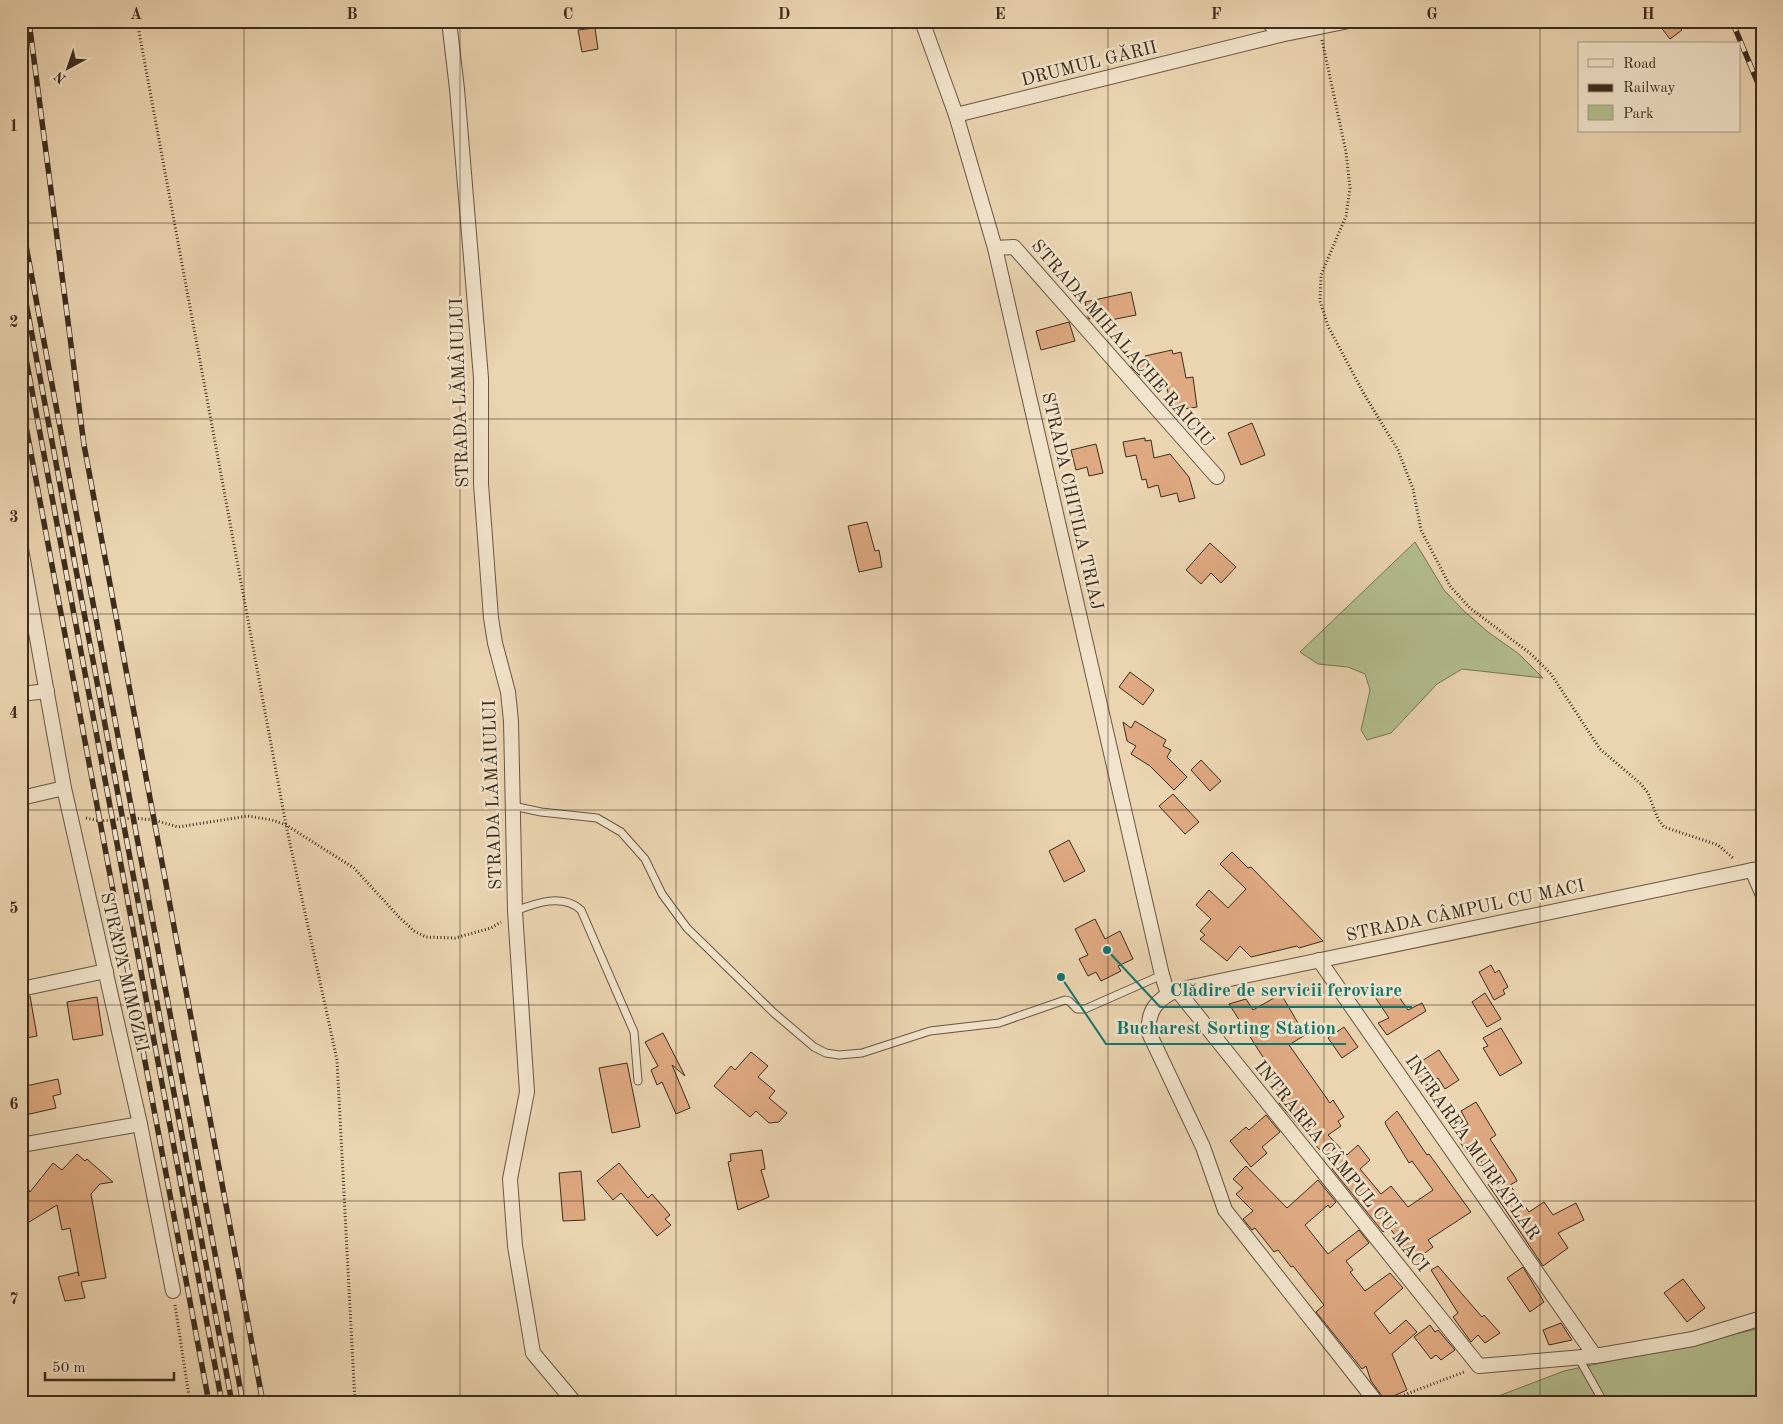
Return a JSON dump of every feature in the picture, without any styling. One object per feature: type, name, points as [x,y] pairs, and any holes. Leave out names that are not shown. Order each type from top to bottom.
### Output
[{"type":"street","name":"STRADA LĂMÂIULUI","points":[[449,21],[457,90],[480,358],[481,484],[490,609],[495,643],[508,692],[511,721],[515,911],[527,1092],[510,1179],[514,1246],[533,1353],[574,1403]]},
{"type":"street","name":"STRADA CHITILA TRIAJ","points":[[922,21],[956,115],[995,248],[1162,975],[1173,992]]},
{"type":"street","points":[[1268,21],[1280,35]]},
{"type":"street","name":"DRUMUL GĂRII","points":[[956,115],[1280,35],[1349,21]]},
{"type":"street","name":"STRADA MIHALACHE RAICIU","points":[[995,248],[1004,246],[1014,247],[1217,477]]},
{"type":"street","name":"STRADA MIMOZEI","points":[[21,550],[64,788],[140,1124],[173,1291]]},
{"type":"street","points":[[21,694],[47,691]]},
{"type":"street","points":[[21,798],[64,788]]},
{"type":"street","points":[[1753,870],[1762,893]]},
{"type":"street","name":"STRADA CÂMPUL CU MACI","points":[[1173,992],[1753,870]]},
{"type":"street","name":"INTRAREA MURFATLAR","points":[[1320,960],[1596,1356]]},
{"type":"street","points":[[21,989],[106,971]]},
{"type":"street","points":[[1173,992],[1155,1004],[1148,1021],[1149,1033],[1203,1147],[1225,1210],[1377,1403]]},
{"type":"street","name":"INTRAREA CÂMPUL CU MACI","points":[[1173,992],[1479,1366]]},
{"type":"street","points":[[21,1145],[140,1124]]},
{"type":"street","points":[[1479,1366],[1596,1356],[1693,1339],[1762,1318]]},
{"type":"lane","points":[[514,806],[541,812],[578,814],[598,818],[621,832],[645,859],[662,894],[687,928],[774,1014],[814,1046],[826,1053],[850,1055],[877,1050],[930,1031],[999,1023],[1065,1000],[1077,1008],[1085,1009],[1162,975]]},
{"type":"lane","points":[[515,911],[529,906],[565,900],[573,903],[581,910],[634,1032],[638,1080]]},
{"type":"lane","points":[[1578,1357],[1604,1403]]},
{"type":"path","points":[[137,21],[286,825],[337,1060],[355,1403]]},
{"type":"path","points":[[1320,27],[1346,152],[1350,188],[1346,216],[1321,275],[1322,312],[1364,394],[1398,450],[1413,489],[1421,530],[1434,558],[1450,586],[1470,608],[1531,654],[1551,674],[1600,749],[1648,792],[1658,820],[1664,827],[1718,845],[1753,870]]},
{"type":"path","points":[[82,816],[100,821],[133,818],[154,820],[178,827],[248,816],[272,820],[286,825],[354,868],[399,917],[414,931],[426,937],[456,938],[491,928],[515,911]]},
{"type":"path","points":[[173,1291],[190,1403]]},
{"type":"path","points":[[1383,1403],[1479,1366]]},
{"type":"green space","points":[[1415,542],[1444,590],[1463,610],[1488,632],[1519,654],[1543,678],[1462,669],[1437,684],[1391,733],[1367,740],[1361,730],[1370,690],[1365,674],[1348,667],[1318,664],[1300,652]]},
{"type":"green space","points":[[1762,1328],[1762,1403],[1480,1403],[1564,1371]]},
{"type":"building","points":[[1656,21],[1674,21],[1682,30],[1670,39]]},
{"type":"building","points":[[595,28],[598,49],[582,52],[578,30]]},
{"type":"building","points":[[1131,292],[1136,315],[1101,322],[1099,317],[1089,319],[1085,302]]},
{"type":"building","points":[[1069,322],[1075,341],[1041,350],[1036,331]]},
{"type":"building","points":[[1172,350],[1173,354],[1181,352],[1186,378],[1193,377],[1197,407],[1172,411],[1165,379],[1158,381],[1156,372],[1139,375],[1132,368],[1131,364],[1146,361],[1145,356]]},
{"type":"building","points":[[1252,423],[1265,455],[1241,465],[1228,433]]},
{"type":"building","points":[[1145,438],[1145,441],[1151,440],[1154,458],[1170,454],[1189,477],[1195,498],[1179,502],[1177,493],[1161,497],[1158,485],[1148,488],[1146,479],[1142,480],[1136,455],[1126,457],[1123,442]]},
{"type":"building","points":[[1096,444],[1103,473],[1089,476],[1087,467],[1076,470],[1071,450]]},
{"type":"building","points":[[867,522],[875,551],[879,550],[882,567],[859,572],[848,526]]},
{"type":"building","points":[[1210,543],[1236,567],[1221,583],[1211,573],[1201,584],[1186,570]]},
{"type":"building","points":[[1130,672],[1154,690],[1143,705],[1119,687]]},
{"type":"building","points":[[1135,721],[1166,740],[1163,746],[1171,750],[1167,757],[1187,777],[1174,790],[1150,766],[1131,754],[1136,746],[1127,741],[1123,722],[1131,728]]},
{"type":"building","points":[[1201,760],[1221,781],[1210,791],[1191,770]]},
{"type":"building","points":[[1173,794],[1199,822],[1185,834],[1159,806]]},
{"type":"building","points":[[1069,840],[1085,871],[1064,882],[1049,851]]},
{"type":"building","points":[[1232,852],[1248,868],[1251,867],[1323,941],[1299,948],[1297,946],[1251,957],[1240,946],[1227,961],[1200,939],[1205,935],[1200,931],[1211,919],[1196,905],[1209,890],[1228,908],[1246,889],[1220,864]]},
{"type":"building","points":[[1095,919],[1105,939],[1120,931],[1133,959],[1118,966],[1121,971],[1101,981],[1096,972],[1088,976],[1079,959],[1088,955],[1075,929]]},
{"type":"building","points":[[1491,965],[1495,973],[1499,970],[1508,987],[1503,990],[1505,994],[1494,1000],[1479,972]]},
{"type":"building","points":[[1391,985],[1408,1010],[1422,1003],[1426,1011],[1387,1035],[1378,1023],[1389,1018],[1375,997]]},
{"type":"building","points":[[1485,993],[1501,1019],[1487,1027],[1472,1002]]},
{"type":"building","points":[[1281,994],[1305,1035],[1289,1045],[1330,1103],[1333,1100],[1344,1117],[1338,1121],[1341,1126],[1328,1135],[1347,1155],[1358,1145],[1370,1160],[1360,1169],[1381,1194],[1391,1186],[1408,1207],[1433,1190],[1412,1161],[1409,1163],[1386,1125],[1385,1122],[1397,1111],[1427,1155],[1429,1154],[1471,1212],[1428,1240],[1433,1247],[1414,1261],[1389,1227],[1383,1232],[1332,1169],[1334,1166],[1279,1103],[1281,1102],[1269,1085],[1277,1079],[1229,1004],[1246,999],[1253,1010]]},
{"type":"building","points":[[30,996],[37,1036],[21,1039],[21,998]]},
{"type":"building","points":[[97,997],[103,1035],[73,1040],[67,1002]]},
{"type":"building","points":[[1344,1027],[1358,1047],[1342,1058],[1328,1038]]},
{"type":"building","points":[[1501,1028],[1522,1063],[1500,1076],[1483,1048],[1488,1046],[1483,1038]]},
{"type":"building","points":[[663,1033],[685,1076],[672,1065],[690,1108],[676,1114],[662,1082],[657,1085],[651,1070],[658,1066],[645,1042]]},
{"type":"building","points":[[1439,1050],[1459,1080],[1445,1089],[1438,1078],[1425,1086],[1411,1068]]},
{"type":"building","points":[[751,1052],[768,1066],[758,1077],[775,1091],[769,1098],[787,1113],[779,1122],[769,1123],[756,1111],[750,1117],[714,1086],[731,1066],[735,1070]]},
{"type":"building","points":[[627,1063],[640,1127],[612,1133],[599,1068]]},
{"type":"building","points":[[58,1079],[61,1094],[53,1096],[56,1108],[21,1116],[21,1087]]},
{"type":"building","points":[[1476,1102],[1496,1135],[1490,1139],[1517,1181],[1510,1185],[1529,1212],[1544,1202],[1553,1215],[1576,1203],[1584,1220],[1558,1233],[1568,1248],[1543,1266],[1488,1184],[1494,1180],[1473,1150],[1467,1153],[1454,1133],[1468,1124],[1461,1111]]},
{"type":"building","points":[[1266,1115],[1280,1132],[1262,1147],[1267,1153],[1251,1167],[1230,1141],[1246,1127],[1249,1130]]},
{"type":"building","points":[[762,1150],[765,1169],[761,1170],[769,1197],[738,1210],[728,1162],[731,1161],[730,1154]]},
{"type":"building","points":[[77,1154],[85,1161],[87,1159],[113,1182],[100,1184],[91,1194],[106,1278],[81,1282],[85,1298],[65,1301],[58,1277],[78,1272],[79,1276],[70,1228],[62,1230],[57,1205],[21,1227],[21,1177],[30,1192],[53,1163],[62,1170]]},
{"type":"building","points":[[619,1163],[648,1198],[652,1194],[670,1215],[665,1219],[671,1225],[657,1236],[621,1193],[613,1200],[597,1181]]},
{"type":"building","points":[[1246,1166],[1287,1208],[1318,1180],[1336,1202],[1330,1208],[1328,1205],[1305,1225],[1328,1254],[1359,1230],[1369,1243],[1346,1261],[1353,1270],[1350,1272],[1365,1291],[1390,1273],[1403,1288],[1374,1313],[1390,1334],[1406,1320],[1417,1332],[1392,1354],[1407,1390],[1389,1398],[1382,1396],[1371,1381],[1366,1366],[1362,1369],[1316,1312],[1324,1305],[1278,1250],[1274,1252],[1255,1228],[1252,1230],[1243,1219],[1253,1211],[1236,1194],[1243,1188],[1233,1179]]},
{"type":"building","points":[[581,1171],[585,1220],[563,1221],[559,1173]]},
{"type":"building","points":[[1438,1266],[1482,1317],[1484,1315],[1500,1333],[1485,1343],[1478,1335],[1471,1342],[1453,1317],[1458,1313],[1431,1270]]},
{"type":"building","points":[[1523,1267],[1544,1302],[1530,1312],[1507,1278]]},
{"type":"building","points":[[1683,1279],[1705,1308],[1687,1322],[1664,1293]]},
{"type":"building","points":[[1561,1323],[1572,1340],[1549,1345],[1543,1330]]},
{"type":"building","points":[[1430,1325],[1435,1332],[1438,1330],[1455,1350],[1441,1360],[1436,1355],[1431,1359],[1414,1337]]},
{"type":"railway","points":[[29,21],[84,445],[263,1403]]},
{"type":"railway","points":[[1732,21],[1762,93]]},
{"type":"railway","points":[[21,219],[243,1403]]},
{"type":"railway","points":[[21,276],[232,1403]]},
{"type":"railway","points":[[21,332],[222,1403]]},
{"type":"railway","points":[[21,400],[209,1403]]},
{"type":"place","name":"Clădire de servicii feroviare","points":[[1107,950]]},
{"type":"place","name":"Bucharest Sorting Station","points":[[1061,977]]}]
